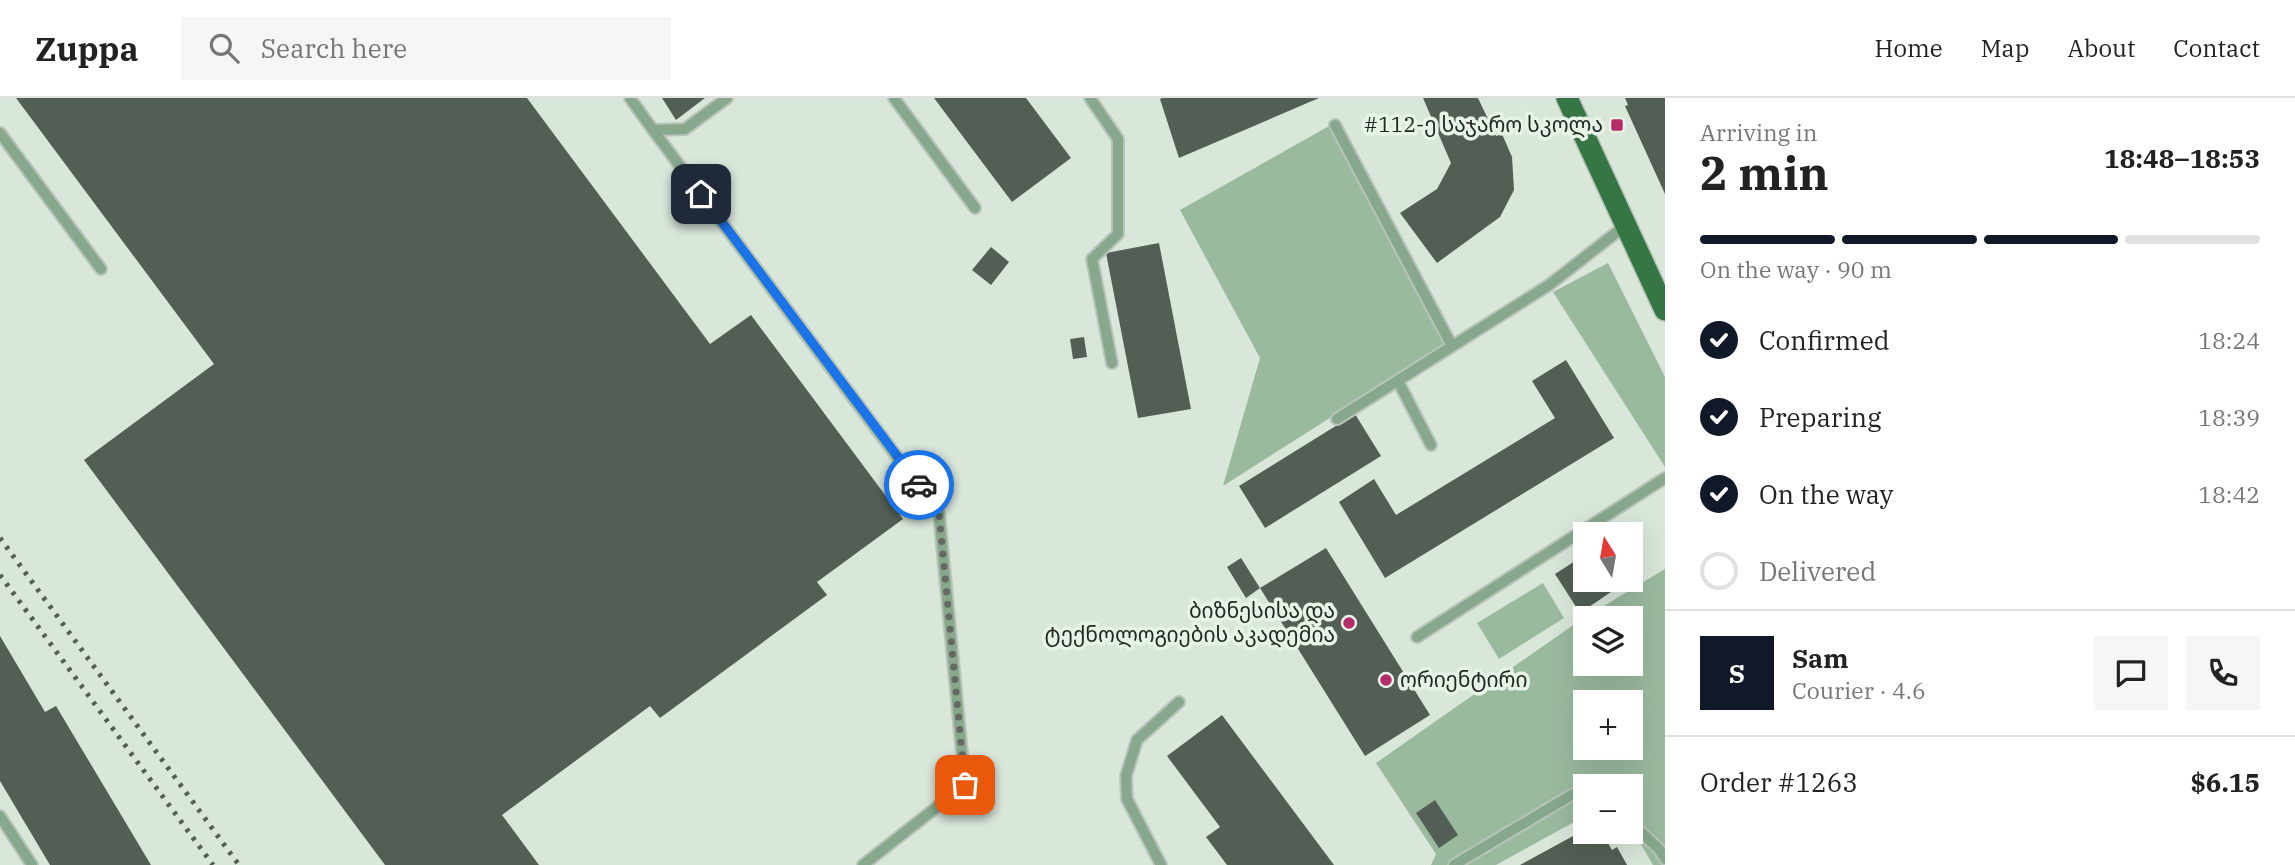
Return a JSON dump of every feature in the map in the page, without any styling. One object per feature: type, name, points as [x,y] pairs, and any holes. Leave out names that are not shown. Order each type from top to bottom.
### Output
[{"type":"main road","points":[[1567,98],[1665,310]]},
{"type":"lane","points":[[630,98],[939,513],[965,785],[863,865]]},
{"type":"lane","points":[[653,130],[685,129],[726,98]]},
{"type":"lane","points":[[894,98],[975,208]]},
{"type":"lane","points":[[1090,98],[1118,139],[1118,233],[1092,259],[1112,363]]},
{"type":"lane","points":[[1335,125],[1452,346]]},
{"type":"lane","points":[[0,133],[101,269]]},
{"type":"lane","points":[[1337,419],[1549,285],[1626,225]]},
{"type":"lane","points":[[1398,381],[1432,445]]},
{"type":"lane","points":[[1417,637],[1665,478]]},
{"type":"lane","points":[[1161,865],[1127,799],[1126,776],[1137,740],[1180,702]]},
{"type":"lane","points":[[1454,865],[1573,793]]},
{"type":"lane","points":[[0,816],[32,865]]},
{"type":"lane","points":[[1643,835],[1665,859]]},
{"type":"green space","points":[[1331,125],[1446,344],[1223,486],[1260,358],[1180,210]]},
{"type":"green space","points":[[1608,263],[1665,377],[1665,467],[1553,292]]},
{"type":"green space","points":[[1665,569],[1665,865],[1653,865],[1641,844],[1643,844],[1643,774],[1573,774],[1573,823],[1496,865],[1431,865],[1436,854],[1376,763],[1573,625],[1573,676],[1643,676],[1643,606],[1604,606],[1627,592],[1643,592],[1643,582]]},
{"type":"green space","points":[[1543,583],[1564,618],[1499,659],[1477,623]]},
{"type":"building","points":[[16,98],[527,98],[710,344],[751,315],[903,519],[817,582],[827,595],[660,718],[650,706],[502,815],[539,865],[385,865],[84,460],[214,364]]},
{"type":"building","points":[[662,98],[705,98],[676,120]]},
{"type":"building","points":[[934,98],[1026,98],[1071,158],[1012,202]]},
{"type":"building","points":[[1319,98],[1179,158],[1160,99]]},
{"type":"building","points":[[1423,98],[1478,98],[1496,136],[1502,134],[1512,157],[1514,190],[1500,217],[1437,263],[1400,213],[1437,189],[1451,163]]},
{"type":"building","points":[[1625,98],[1665,98],[1665,194],[1625,106],[1628,105]]},
{"type":"building","points":[[1159,243],[1191,409],[1138,418],[1106,253]]},
{"type":"building","points":[[991,247],[1009,262],[991,285],[972,270]]},
{"type":"building","points":[[1084,337],[1087,357],[1073,359],[1070,339]]},
{"type":"building","points":[[1566,360],[1614,438],[1385,578],[1339,502],[1374,479],[1396,515],[1555,418],[1532,381]]},
{"type":"building","points":[[1355,414],[1381,456],[1265,528],[1239,486]]},
{"type":"building","points":[[1326,548],[1430,715],[1365,756],[1260,588]]},
{"type":"building","points":[[1241,558],[1260,588],[1246,598],[1227,567]]},
{"type":"building","points":[[1573,562],[1573,592],[1611,592],[1590,606],[1576,606],[1555,574]]},
{"type":"building","points":[[0,636],[45,712],[56,706],[151,865],[50,865],[0,781]]},
{"type":"building","points":[[1222,715],[1334,865],[1227,865],[1206,837],[1220,827],[1167,756]]},
{"type":"building","points":[[1435,800],[1458,835],[1439,848],[1416,813]]},
{"type":"building","points":[[1573,836],[1573,844],[1609,844],[1612,850],[1617,847],[1627,865],[1520,865]]},
{"type":"railway","points":[[0,538],[239,865]]},
{"type":"railway","points":[[0,575],[213,865]]},
{"type":"way so far","points":[[919,485],[939,513],[965,785]]},
{"type":"place","name":"#112-ე საჯარო სკოლა","points":[[1617,125]]},
{"type":"place","name":"ბიზნესისა და ტექნოლოგიების აკადემია","points":[[1349,623]]},
{"type":"place","name":"ორიენტირი","points":[[1386,680]]},
{"type":"route","points":[[701,194],[919,485]]}]
